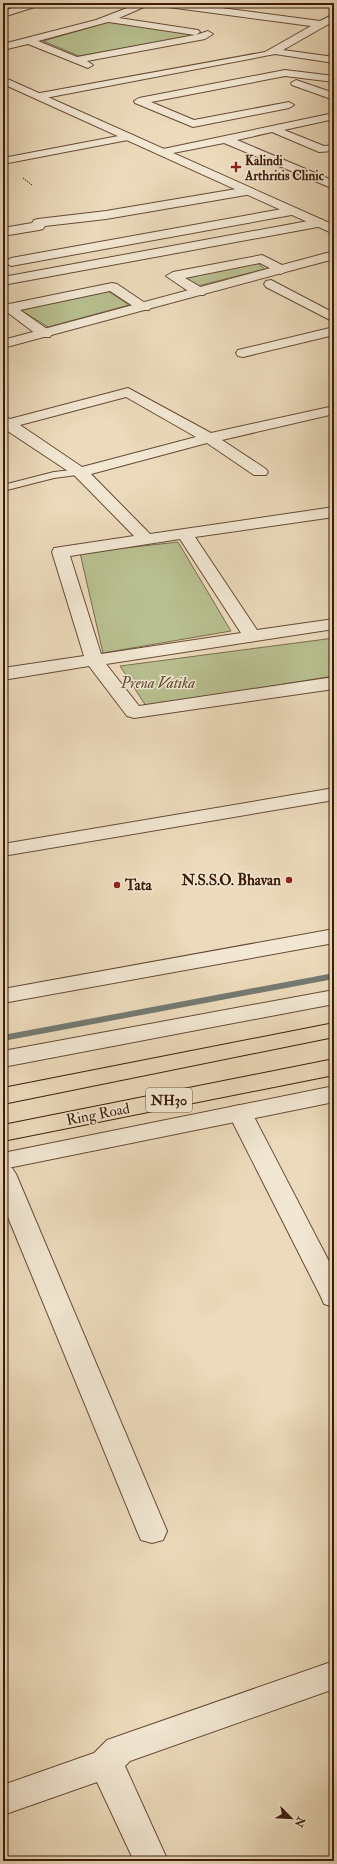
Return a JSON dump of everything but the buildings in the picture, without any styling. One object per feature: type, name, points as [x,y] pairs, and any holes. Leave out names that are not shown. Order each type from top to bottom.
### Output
[{"type":"highway","name":"NH30","points":[[3,1096],[334,1030]]},
{"type":"highway","name":"Ring Road","points":[[3,1133],[334,1067]]},
{"type":"street","points":[[4,12],[38,3]]},
{"type":"street","points":[[3,47],[30,41],[107,19],[148,3]]},
{"type":"street","points":[[161,3],[321,24]]},
{"type":"street","points":[[40,96],[268,54],[334,17]]},
{"type":"street","points":[[75,60],[205,36],[208,34],[107,19]]},
{"type":"street","points":[[30,41],[124,81]]},
{"type":"street","points":[[272,51],[334,60]]},
{"type":"street","points":[[195,67],[254,91]]},
{"type":"street","points":[[289,105],[193,124],[139,101],[285,72],[334,79]]},
{"type":"street","points":[[275,74],[334,97]]},
{"type":"street","points":[[3,80],[248,191],[327,225]]},
{"type":"street","points":[[190,91],[208,99]]},
{"type":"street","points":[[268,97],[322,119]]},
{"type":"street","points":[[163,111],[185,107]]},
{"type":"street","points":[[163,152],[334,116]]},
{"type":"street","points":[[273,129],[323,150],[334,148]]},
{"type":"street","points":[[3,161],[129,137]]},
{"type":"street","points":[[225,139],[334,185]]},
{"type":"street","points":[[311,175],[334,170]]},
{"type":"street","points":[[3,232],[39,226],[38,223],[106,215],[248,191]]},
{"type":"street","points":[[11,262],[293,211]]},
{"type":"street","points":[[3,281],[327,225]]},
{"type":"street","points":[[3,344],[46,334],[334,255]]},
{"type":"street","points":[[199,292],[173,276],[262,259],[281,270]]},
{"type":"street","points":[[3,355],[334,267]]},
{"type":"street","points":[[271,284],[334,318]]},
{"type":"street","points":[[46,334],[9,308],[112,287],[144,307]]},
{"type":"street","points":[[243,353],[334,331]]},
{"type":"street","points":[[5,422],[128,392],[209,438],[260,472]]},
{"type":"street","points":[[80,472],[209,438],[334,410]]},
{"type":"street","points":[[5,422],[80,472],[147,540]]},
{"type":"street","points":[[334,512],[60,552],[94,660],[134,712],[334,683]]},
{"type":"street","points":[[185,534],[252,636]]},
{"type":"street","points":[[3,674],[334,624]]},
{"type":"street","points":[[3,850],[334,794]]},
{"type":"street","points":[[3,996],[334,936]]},
{"type":"street","points":[[3,1059],[334,997]]},
{"type":"street","points":[[3,1161],[334,1094]]},
{"type":"street","points":[[240,1113],[334,1297]]},
{"type":"street","points":[[3,1174],[152,1530]]},
{"type":"street","points":[[3,1800],[105,1764],[119,1750],[334,1675]]},
{"type":"street","points":[[105,1764],[117,1784],[151,1861]]},
{"type":"lane","points":[[3,488],[54,475],[80,472]]},
{"type":"green space","points":[[109,22],[198,35],[79,56],[43,41]]},
{"type":"green space","points":[[257,263],[265,269],[198,286],[185,278]]},
{"type":"green space","points":[[108,291],[129,305],[48,327],[19,309]]},
{"type":"green space","points":[[178,542],[231,631],[103,653],[80,553]]},
{"type":"green space","name":"Prena Vatika","points":[[334,638],[334,676],[146,706],[120,666]]},
{"type":"waterway","points":[[3,1038],[334,976]]},
{"type":"place","name":"Kalindi Arthritis Clinic","points":[[236,167]]},
{"type":"place","name":"N.S.S.O. Bhavan","points":[[289,880]]},
{"type":"place","name":"Tata","points":[[117,885]]}]
